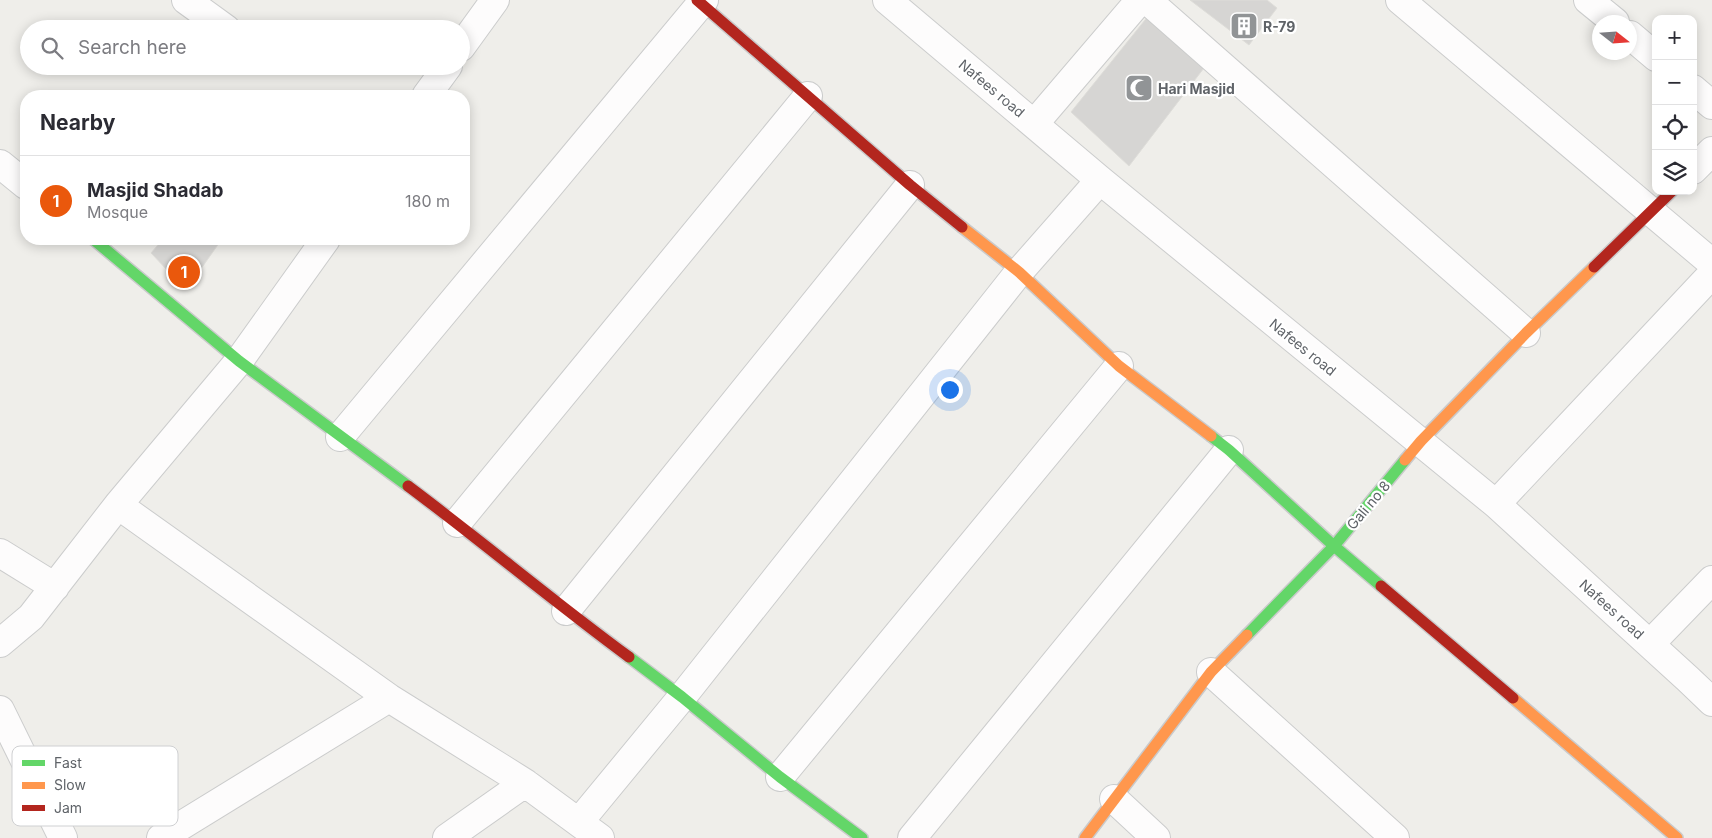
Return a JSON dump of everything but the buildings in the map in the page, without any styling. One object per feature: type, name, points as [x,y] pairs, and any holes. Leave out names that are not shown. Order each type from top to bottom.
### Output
[{"type":"street","points":[[186,0],[214,20]]},
{"type":"street","points":[[470,34],[494,0]]},
{"type":"street","name":"Nafees road","points":[[887,0],[1100,180],[1496,504],[1712,702]]},
{"type":"street","points":[[1034,124],[1140,0]]},
{"type":"street","points":[[1147,0],[1526,333]]},
{"type":"street","points":[[1400,0],[1712,263]]},
{"type":"street","points":[[1588,0],[1606,15]]},
{"type":"street","points":[[340,437],[701,1],[910,185],[1019,272],[1118,366],[1230,450],[1334,546],[1677,838]]},
{"type":"street","points":[[1637,41],[1652,54]]},
{"type":"street","points":[[430,90],[441,75]]},
{"type":"street","points":[[1697,92],[1712,105]]},
{"type":"street","points":[[457,523],[808,96]]},
{"type":"street","points":[[1697,166],[1712,151]]},
{"type":"street","points":[[0,164],[20,180]]},
{"type":"street","points":[[579,822],[682,697],[1019,272],[1100,180]]},
{"type":"street","points":[[566,611],[910,185]]},
{"type":"street","name":"Gali no 8","points":[[1085,838],[1211,672],[1334,546],[1421,442],[1526,333],[1668,195]]},
{"type":"street","points":[[100,245],[239,362],[457,523],[566,611],[682,697],[780,777],[862,838]]},
{"type":"street","points":[[0,643],[31,617],[118,505],[239,362],[322,245]]},
{"type":"street","points":[[1496,504],[1712,274]]},
{"type":"street","points":[[780,777],[1118,366]]},
{"type":"street","points":[[912,838],[1230,450]]},
{"type":"street","points":[[118,505],[388,698],[525,783],[600,838]]},
{"type":"street","points":[[0,553],[55,587]]},
{"type":"street","points":[[1650,644],[1712,580]]},
{"type":"street","points":[[1211,672],[1395,838]]},
{"type":"street","points":[[161,838],[388,698]]},
{"type":"street","points":[[0,710],[18,746]]},
{"type":"street","points":[[447,838],[525,783]]},
{"type":"street","points":[[1114,800],[1156,838]]},
{"type":"street","points":[[57,826],[63,838]]},
{"type":"traffic: fast","points":[[100,245],[239,361],[408,486]]},
{"type":"traffic: fast","points":[[1211,436],[1381,586]]},
{"type":"traffic: fast","points":[[1247,635],[1334,546],[1405,460]]},
{"type":"traffic: fast","points":[[629,657],[682,697],[780,777],[862,838]]},
{"type":"traffic: slow","points":[[962,227],[1019,272],[1119,366],[1211,436]]},
{"type":"traffic: slow","points":[[1405,460],[1421,441],[1526,333],[1594,267]]},
{"type":"traffic: slow","points":[[1085,838],[1211,672],[1247,635]]},
{"type":"traffic: slow","points":[[1513,698],[1677,838]]},
{"type":"traffic: jam","points":[[697,0],[910,185],[962,227]]},
{"type":"traffic: jam","points":[[1594,267],[1668,195]]},
{"type":"traffic: jam","points":[[408,486],[629,657]]},
{"type":"traffic: jam","points":[[1381,586],[1513,698]]},
{"type":"place","name":"R-79","points":[[1244,26]]},
{"type":"place","name":"Hari Masjid","points":[[1139,88]]},
{"type":"place","name":"Masjid Shadab","points":[[184,272]]}]
